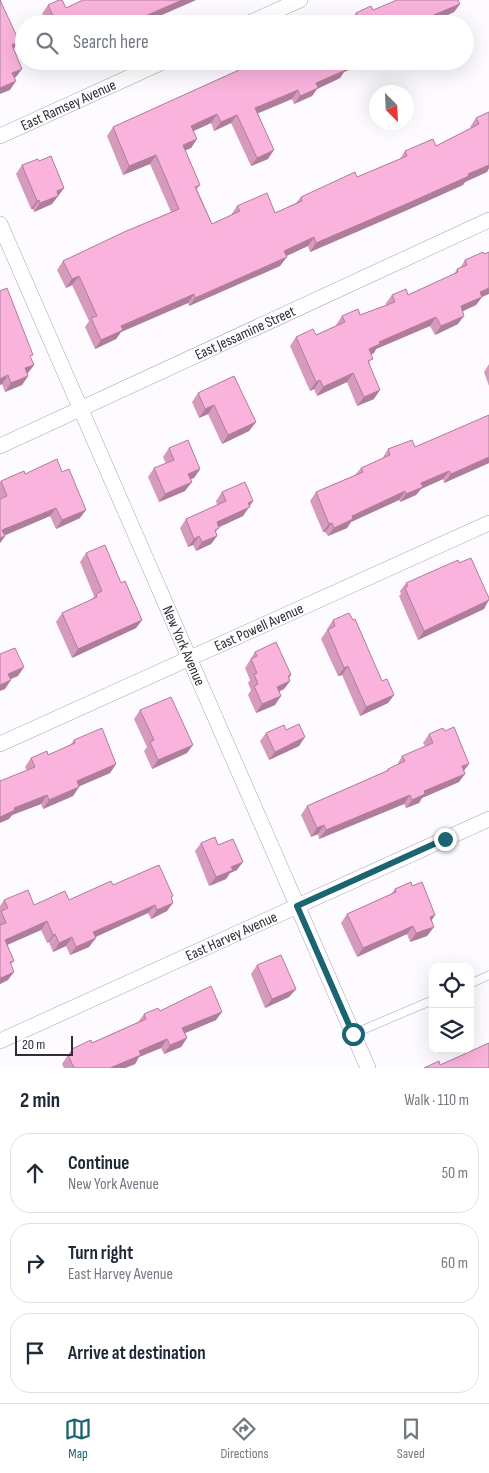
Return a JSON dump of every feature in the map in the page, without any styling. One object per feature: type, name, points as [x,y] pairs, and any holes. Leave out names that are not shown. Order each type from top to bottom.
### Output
[{"type":"street","points":[[267,15],[300,0]]},
{"type":"street","name":"East Ramsey Avenue","points":[[0,136],[145,70]]},
{"type":"street","name":"East Jessamine Street","points":[[0,446],[489,220]]},
{"type":"street","name":"New York Avenue","points":[[0,224],[368,1068]]},
{"type":"street","name":"East Powell Avenue","points":[[0,744],[489,523]]},
{"type":"street","name":"East Harvey Avenue","points":[[0,1041],[489,819]]},
{"type":"lane","points":[[474,982],[489,976]]},
{"type":"lane","points":[[353,1034],[429,1002]]},
{"type":"building","points":[[0,0],[15,32],[15,43],[12,45],[15,52],[15,70],[20,70],[12,73],[16,81],[0,88]]},
{"type":"building","points":[[59,0],[62,0],[66,8],[83,0],[182,0],[148,15],[53,15],[48,5]]},
{"type":"building","points":[[397,0],[458,0],[460,4],[434,15],[357,15],[356,13],[371,6],[373,10]]},
{"type":"building","points":[[239,70],[346,70],[316,83],[318,88],[300,96],[298,90],[255,108],[274,150],[257,158],[237,115],[221,122],[217,114],[191,126],[197,139],[183,145],[200,185],[195,187],[212,224],[240,211],[237,206],[267,193],[275,213],[302,201],[301,197],[355,172],[357,177],[407,156],[405,151],[433,139],[436,146],[479,124],[476,118],[489,112],[489,165],[468,174],[469,176],[316,243],[314,237],[284,251],[287,257],[195,298],[194,294],[121,326],[123,330],[101,340],[91,318],[97,316],[79,276],[72,279],[63,261],[124,232],[179,209],[156,155],[129,166],[113,127]]},
{"type":"building","points":[[51,156],[64,188],[57,191],[58,196],[40,203],[39,200],[37,201],[22,165]]},
{"type":"building","points":[[483,252],[484,254],[489,252],[489,288],[480,292],[482,297],[461,306],[464,316],[441,326],[436,317],[379,342],[380,344],[369,349],[373,359],[368,361],[380,390],[364,397],[353,373],[323,387],[320,380],[316,382],[296,337],[313,329],[316,335],[345,322],[342,316],[358,309],[360,315],[395,302],[392,295],[406,289],[408,295],[458,272],[457,269],[467,265],[465,260]]},
{"type":"building","points":[[7,288],[33,355],[30,356],[34,365],[25,368],[28,376],[11,383],[8,375],[0,379],[0,291]]},
{"type":"building","points":[[234,376],[256,422],[228,435],[214,405],[205,409],[198,393]]},
{"type":"building","points":[[489,415],[489,457],[451,474],[449,471],[421,483],[423,487],[406,494],[405,491],[352,516],[353,519],[334,528],[332,523],[329,524],[316,492],[363,472],[361,468],[390,455],[388,449],[412,440],[415,447]]},
{"type":"building","points":[[188,440],[200,469],[188,474],[192,482],[165,494],[154,468],[174,460],[169,448]]},
{"type":"building","points":[[57,459],[62,472],[69,469],[86,510],[62,520],[56,508],[2,530],[5,536],[0,538],[0,499],[7,496],[1,481],[24,471],[25,474]]},
{"type":"building","points":[[245,482],[253,501],[248,503],[250,507],[217,522],[219,528],[215,530],[217,536],[202,542],[199,536],[194,539],[186,519],[226,501],[222,492]]},
{"type":"building","points":[[105,545],[121,583],[125,581],[142,620],[78,649],[62,613],[97,597],[96,594],[102,591],[86,553]]},
{"type":"building","points":[[471,558],[489,600],[424,631],[405,588],[408,586],[406,583],[458,560],[459,563]]},
{"type":"building","points":[[349,613],[353,620],[355,619],[382,681],[387,679],[394,695],[366,707],[348,666],[344,668],[328,630],[335,626],[333,620]]},
{"type":"building","points":[[276,642],[291,675],[288,676],[290,681],[277,687],[281,696],[262,704],[254,686],[258,684],[254,674],[257,673],[251,659],[257,656],[255,652]]},
{"type":"building","points":[[15,648],[24,667],[8,674],[11,680],[0,685],[0,654]]},
{"type":"building","points":[[171,697],[193,745],[158,760],[150,742],[154,740],[140,710]]},
{"type":"building","points":[[299,724],[305,737],[275,752],[266,733],[284,725],[286,730]]},
{"type":"building","points":[[454,727],[469,764],[462,766],[465,774],[424,791],[425,794],[412,800],[410,795],[326,830],[324,825],[317,828],[307,806],[389,770],[405,761],[402,756],[433,743],[429,734],[443,728],[445,731]]},
{"type":"building","points":[[102,728],[116,764],[77,781],[79,787],[49,800],[47,795],[14,808],[15,810],[0,817],[0,781],[35,767],[31,758],[47,751],[48,755],[75,743],[74,740]]},
{"type":"building","points":[[215,837],[218,845],[233,839],[243,862],[231,867],[233,870],[216,877],[201,843]]},
{"type":"building","points":[[159,865],[173,896],[171,897],[173,903],[157,910],[155,905],[93,932],[96,938],[76,947],[72,937],[59,943],[47,921],[5,940],[14,961],[10,962],[14,972],[1,978],[0,925],[6,923],[1,911],[8,908],[4,900],[28,890],[34,905],[65,891],[69,900],[111,881],[113,885]]},
{"type":"building","points":[[411,882],[412,886],[422,882],[435,915],[430,917],[434,927],[416,933],[413,926],[363,948],[347,914],[396,892],[395,889]]},
{"type":"building","points":[[281,955],[296,989],[272,999],[257,965]]},
{"type":"building","points":[[211,986],[222,1012],[182,1028],[187,1038],[170,1045],[167,1039],[139,1051],[141,1055],[110,1068],[74,1068],[68,1055],[73,1052],[72,1049],[91,1040],[92,1043],[146,1019],[144,1014],[158,1008],[160,1011]]},
{"type":"building","points":[[489,1043],[489,1068],[424,1068],[439,1061],[440,1065],[467,1053],[474,1053],[474,1050]]},
{"type":"route","points":[[353,1034],[297,906],[445,839]]}]
